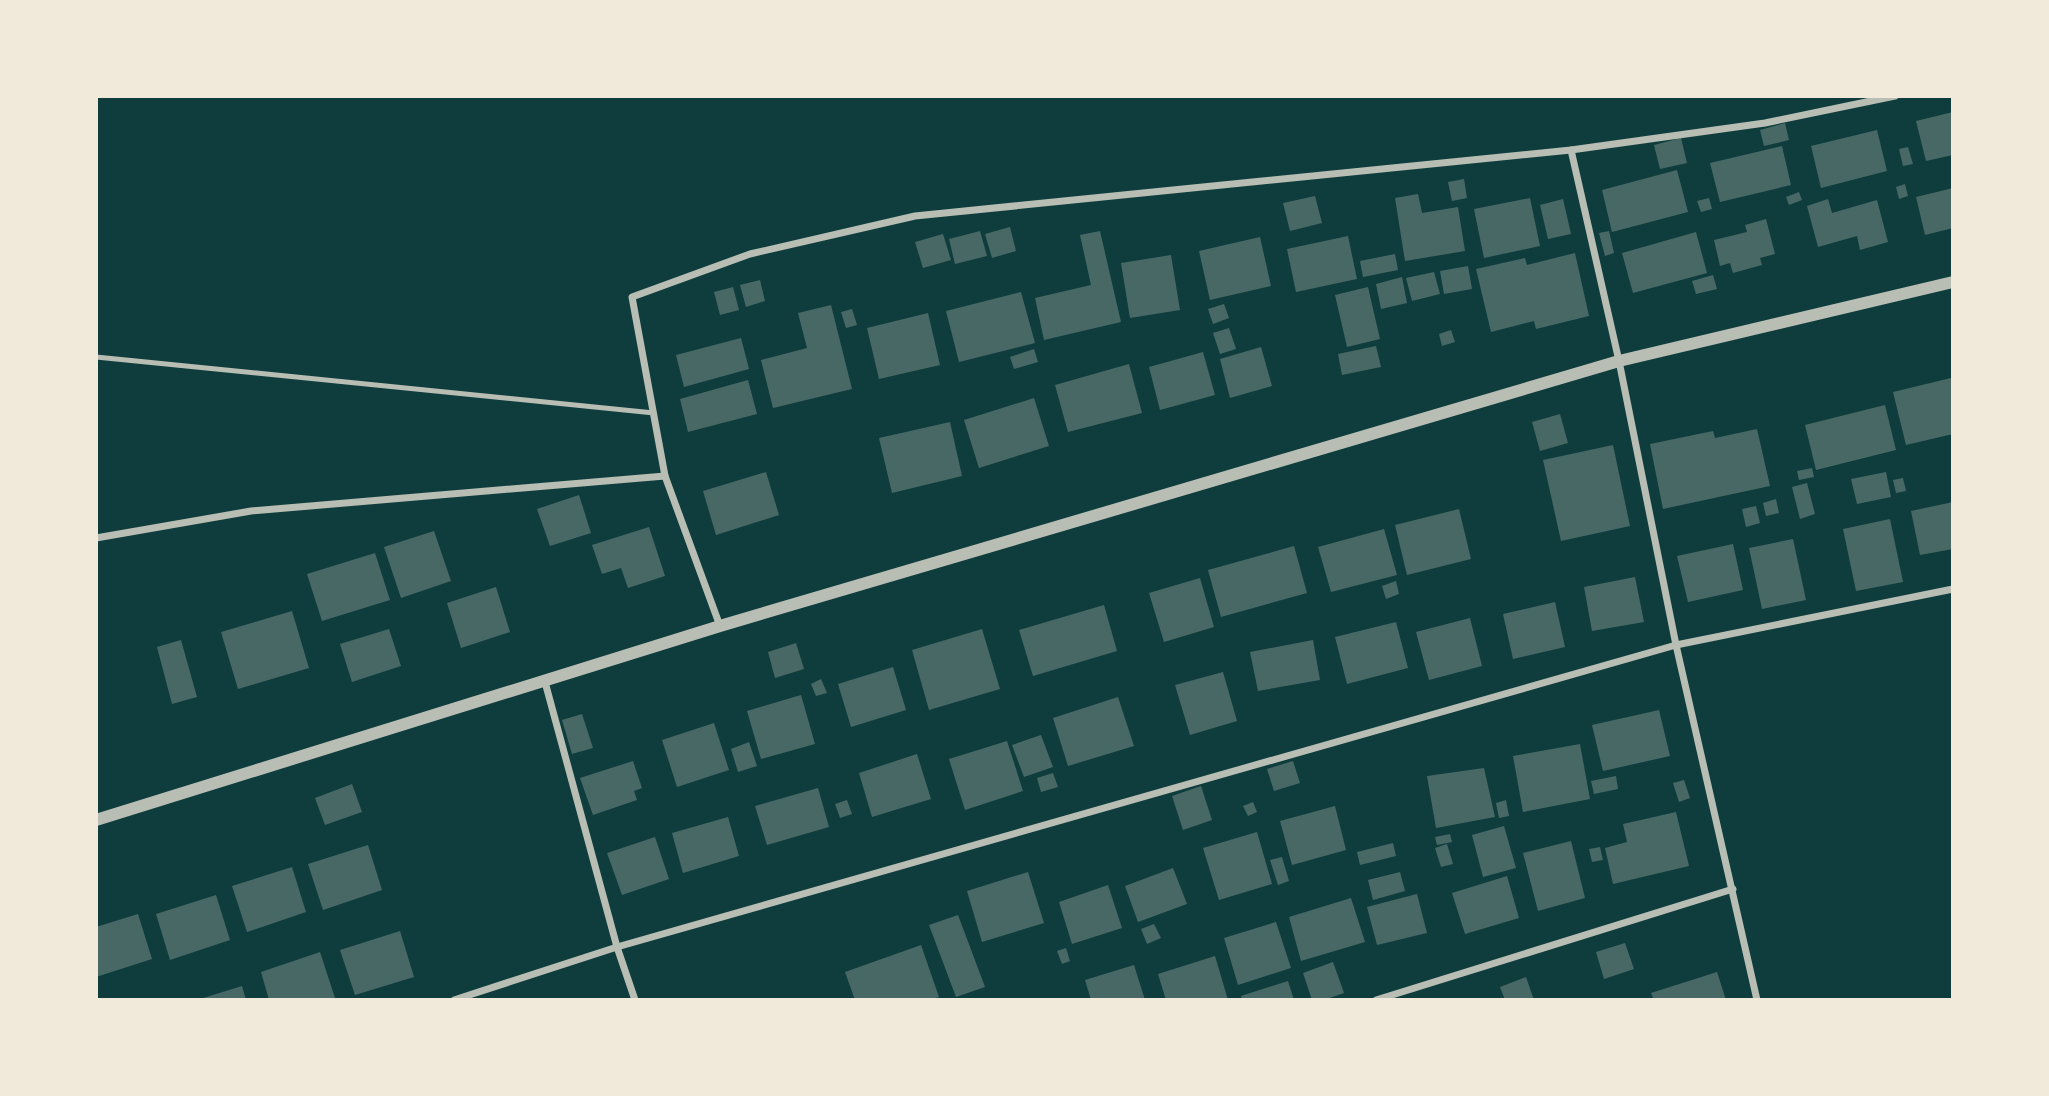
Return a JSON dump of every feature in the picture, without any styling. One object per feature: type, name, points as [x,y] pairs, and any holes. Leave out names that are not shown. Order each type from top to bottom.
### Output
[{"type":"street","points":[[720,626],[666,476],[632,297],[750,254],[915,216],[1571,150],[1765,122],[1895,96]]},
{"type":"street","points":[[1571,150],[1619,361],[1676,645],[1757,1000]]},
{"type":"street","points":[[96,820],[720,626],[1619,361],[1953,282]]},
{"type":"street","points":[[96,538],[251,511],[666,476]]},
{"type":"street","points":[[454,1000],[617,947],[1676,645],[1953,589]]},
{"type":"street","points":[[545,682],[617,947],[635,1000]]},
{"type":"street","points":[[1376,1000],[1733,889]]},
{"type":"lane","points":[[96,358],[654,413]]},
{"type":"building","points":[[1953,112],[1953,155],[1926,161],[1916,121]]},
{"type":"building","points":[[1785,123],[1789,140],[1764,146],[1760,130]]},
{"type":"building","points":[[1877,130],[1887,171],[1821,188],[1811,146]]},
{"type":"building","points":[[1681,138],[1687,163],[1660,169],[1654,145]]},
{"type":"building","points":[[1782,146],[1791,185],[1720,202],[1710,163]]},
{"type":"building","points":[[1908,147],[1913,164],[1903,166],[1899,149]]},
{"type":"building","points":[[1677,170],[1688,212],[1612,232],[1602,190]]},
{"type":"building","points":[[1464,179],[1467,198],[1452,201],[1448,182]]},
{"type":"building","points":[[1905,184],[1908,196],[1899,199],[1896,187]]},
{"type":"building","points":[[1953,188],[1953,228],[1925,235],[1916,197]]},
{"type":"building","points":[[1799,192],[1802,200],[1789,205],[1786,197]]},
{"type":"building","points":[[1418,194],[1422,213],[1458,207],[1465,251],[1405,261],[1395,198]]},
{"type":"building","points":[[1315,196],[1322,223],[1290,231],[1283,203]]},
{"type":"building","points":[[1530,198],[1540,246],[1484,258],[1474,209]]},
{"type":"building","points":[[1709,198],[1712,209],[1701,212],[1697,201]]},
{"type":"building","points":[[1563,199],[1571,234],[1548,239],[1540,205]]},
{"type":"building","points":[[1828,199],[1832,213],[1877,200],[1888,242],[1860,250],[1857,236],[1818,247],[1807,206]]},
{"type":"building","points":[[1766,219],[1775,254],[1760,258],[1762,265],[1733,273],[1730,263],[1720,266],[1714,240],[1747,232],[1745,225]]},
{"type":"building","points":[[1010,227],[1016,251],[992,258],[985,234]]},
{"type":"building","points":[[980,231],[987,256],[955,264],[949,239]]},
{"type":"building","points":[[1100,231],[1121,322],[1044,340],[1035,298],[1091,285],[1080,235]]},
{"type":"building","points":[[1609,231],[1614,253],[1605,256],[1599,233]]},
{"type":"building","points":[[1696,232],[1707,273],[1633,293],[1622,253]]},
{"type":"building","points":[[943,234],[951,260],[923,268],[915,242]]},
{"type":"building","points":[[1348,236],[1357,279],[1296,292],[1287,249]]},
{"type":"building","points":[[1260,237],[1271,286],[1210,300],[1199,251]]},
{"type":"building","points":[[1575,253],[1589,316],[1536,329],[1534,321],[1491,332],[1476,269],[1525,258],[1527,265]]},
{"type":"building","points":[[1395,254],[1398,270],[1363,277],[1360,261]]},
{"type":"building","points":[[1171,255],[1180,310],[1130,318],[1121,263]]},
{"type":"building","points":[[1468,266],[1472,289],[1444,294],[1440,271]]},
{"type":"building","points":[[1434,272],[1440,294],[1412,301],[1406,278]]},
{"type":"building","points":[[1713,275],[1717,289],[1696,294],[1692,281]]},
{"type":"building","points":[[1402,277],[1407,303],[1381,309],[1376,284]]},
{"type":"building","points":[[760,280],[765,301],[746,307],[740,285]]},
{"type":"building","points":[[733,287],[739,310],[720,315],[714,292]]},
{"type":"building","points":[[1368,287],[1380,339],[1347,347],[1335,295]]},
{"type":"building","points":[[1021,292],[1035,343],[959,362],[946,311]]},
{"type":"building","points":[[1224,304],[1229,318],[1213,324],[1208,309]]},
{"type":"building","points":[[831,305],[852,389],[773,408],[761,360],[807,348],[798,313]]},
{"type":"building","points":[[852,309],[857,325],[846,328],[841,312]]},
{"type":"building","points":[[928,313],[940,365],[879,379],[867,328]]},
{"type":"building","points":[[1229,328],[1236,349],[1220,354],[1213,333]]},
{"type":"building","points":[[1451,330],[1455,342],[1442,346],[1439,334]]},
{"type":"building","points":[[741,338],[749,369],[684,387],[676,355]]},
{"type":"building","points":[[1376,346],[1381,367],[1342,375],[1338,354]]},
{"type":"building","points":[[1261,347],[1272,386],[1230,398],[1220,359]]},
{"type":"building","points":[[1034,349],[1038,362],[1014,369],[1010,357]]},
{"type":"building","points":[[1203,352],[1215,395],[1160,410],[1149,367]]},
{"type":"building","points":[[1129,364],[1142,413],[1068,432],[1055,385]]},
{"type":"building","points":[[1951,378],[1953,434],[1906,445],[1893,392]]},
{"type":"building","points":[[748,380],[757,414],[688,432],[680,399]]},
{"type":"building","points":[[1034,398],[1049,446],[979,468],[964,420]]},
{"type":"building","points":[[1885,405],[1896,450],[1816,470],[1805,425]]},
{"type":"building","points":[[1560,414],[1568,443],[1540,451],[1532,422]]},
{"type":"building","points":[[950,422],[962,476],[892,493],[879,438]]},
{"type":"building","points":[[1757,429],[1770,486],[1663,509],[1650,444],[1713,431],[1715,438]]},
{"type":"building","points":[[1613,445],[1630,526],[1561,541],[1543,460]]},
{"type":"building","points":[[1812,468],[1814,477],[1799,480],[1797,471]]},
{"type":"building","points":[[766,472],[779,515],[716,535],[703,491]]},
{"type":"building","points":[[1886,472],[1891,497],[1857,504],[1851,479]]},
{"type":"building","points":[[1903,478],[1906,491],[1896,493],[1893,480]]},
{"type":"building","points":[[1807,483],[1815,514],[1800,519],[1792,487]]},
{"type":"building","points":[[579,495],[591,533],[550,546],[537,509]]},
{"type":"building","points":[[1776,499],[1779,513],[1766,516],[1763,503]]},
{"type":"building","points":[[1953,502],[1953,549],[1920,555],[1911,511]]},
{"type":"building","points":[[1756,506],[1760,523],[1746,527],[1742,509]]},
{"type":"building","points":[[1459,509],[1471,559],[1407,575],[1395,525]]},
{"type":"building","points":[[1890,519],[1903,582],[1856,591],[1843,529]]},
{"type":"building","points":[[649,527],[665,576],[628,588],[621,568],[602,574],[592,545]]},
{"type":"building","points":[[1384,529],[1397,575],[1331,592],[1318,547]]},
{"type":"building","points":[[434,531],[451,581],[401,598],[384,547]]},
{"type":"building","points":[[1793,539],[1806,600],[1762,609],[1749,548]]},
{"type":"building","points":[[1733,544],[1743,590],[1688,602],[1677,556]]},
{"type":"building","points":[[1294,546],[1307,593],[1221,617],[1208,570]]},
{"type":"building","points":[[375,553],[390,600],[322,621],[307,574]]},
{"type":"building","points":[[1635,577],[1644,622],[1592,631],[1584,587]]},
{"type":"building","points":[[1200,578],[1214,627],[1164,642],[1149,593]]},
{"type":"building","points":[[1396,581],[1399,594],[1386,599],[1382,586]]},
{"type":"building","points":[[496,587],[510,632],[461,648],[447,603]]},
{"type":"building","points":[[1555,602],[1565,647],[1513,659],[1503,614]]},
{"type":"building","points":[[1104,605],[1117,651],[1033,676],[1019,630]]},
{"type":"building","points":[[292,611],[309,668],[238,689],[221,632]]},
{"type":"building","points":[[1470,618],[1482,666],[1429,680],[1416,632]]},
{"type":"building","points":[[1396,622],[1408,668],[1347,684],[1335,637]]},
{"type":"building","points":[[389,629],[401,666],[352,682],[340,644]]},
{"type":"building","points":[[982,629],[1000,689],[929,710],[912,650]]},
{"type":"building","points":[[181,640],[197,697],[172,704],[157,647]]},
{"type":"building","points":[[1313,640],[1320,680],[1258,691],[1250,652]]},
{"type":"building","points":[[796,643],[804,669],[775,678],[768,652]]},
{"type":"building","points":[[893,667],[906,710],[851,727],[838,684]]},
{"type":"building","points":[[1223,672],[1237,721],[1190,735],[1175,685]]},
{"type":"building","points":[[821,679],[827,693],[816,696],[811,684]]},
{"type":"building","points":[[801,695],[815,744],[761,759],[747,711]]},
{"type":"building","points":[[1118,697],[1134,746],[1068,766],[1053,718]]},
{"type":"building","points":[[1659,710],[1670,756],[1603,771],[1592,725]]},
{"type":"building","points":[[582,714],[593,748],[572,754],[562,720]]},
{"type":"building","points":[[714,723],[729,770],[677,787],[662,740]]},
{"type":"building","points":[[1041,735],[1053,767],[1024,777],[1012,745]]},
{"type":"building","points":[[1007,741],[1023,791],[965,810],[949,759]]},
{"type":"building","points":[[749,742],[757,766],[738,772],[731,749]]},
{"type":"building","points":[[1580,744],[1590,799],[1523,812],[1513,756]]},
{"type":"building","points":[[917,754],[931,799],[872,817],[859,773]]},
{"type":"building","points":[[633,761],[642,788],[634,791],[637,800],[593,815],[580,778]]},
{"type":"building","points":[[1293,761],[1300,783],[1274,791],[1267,769]]},
{"type":"building","points":[[1484,768],[1495,817],[1436,828],[1427,776]]},
{"type":"building","points":[[1053,773],[1058,787],[1041,792],[1037,778]]},
{"type":"building","points":[[1616,776],[1618,789],[1594,794],[1591,781]]},
{"type":"building","points":[[1684,780],[1690,798],[1679,802],[1673,783]]},
{"type":"building","points":[[352,784],[362,812],[325,825],[315,798]]},
{"type":"building","points":[[1201,786],[1212,820],[1183,830],[1172,796]]},
{"type":"building","points":[[818,788],[829,827],[767,845],[755,806]]},
{"type":"building","points":[[847,800],[852,814],[840,818],[835,804]]},
{"type":"building","points":[[1506,800],[1509,816],[1499,818],[1496,803]]},
{"type":"building","points":[[1253,802],[1257,812],[1248,816],[1243,806]]},
{"type":"building","points":[[1335,806],[1346,850],[1292,865],[1280,821]]},
{"type":"building","points":[[1676,812],[1689,866],[1613,884],[1605,848],[1627,842],[1623,824]]},
{"type":"building","points":[[728,817],[739,856],[683,873],[672,833]]},
{"type":"building","points":[[1504,826],[1516,868],[1483,877],[1472,835]]},
{"type":"building","points":[[1257,832],[1272,884],[1219,900],[1203,848]]},
{"type":"building","points":[[1450,834],[1452,842],[1437,845],[1435,837]]},
{"type":"building","points":[[655,837],[669,879],[622,895],[607,853]]},
{"type":"building","points":[[1571,841],[1585,898],[1538,911],[1523,853]]},
{"type":"building","points":[[1393,843],[1396,856],[1360,865],[1357,852]]},
{"type":"building","points":[[1447,844],[1453,864],[1441,867],[1435,848]]},
{"type":"building","points":[[368,845],[382,890],[323,910],[308,864]]},
{"type":"building","points":[[1600,847],[1603,860],[1592,862],[1589,849]]},
{"type":"building","points":[[1282,857],[1289,881],[1278,885],[1270,860]]},
{"type":"building","points":[[292,867],[306,912],[247,932],[232,886]]},
{"type":"building","points":[[1173,868],[1187,904],[1138,922],[1125,886]]},
{"type":"building","points":[[1028,872],[1044,923],[982,942],[967,891]]},
{"type":"building","points":[[1400,872],[1405,891],[1373,900],[1368,880]]},
{"type":"building","points":[[1507,876],[1519,918],[1465,934],[1452,893]]},
{"type":"building","points":[[1108,885],[1122,928],[1072,944],[1059,902]]},
{"type":"building","points":[[1417,894],[1427,933],[1377,945],[1367,907]]},
{"type":"building","points":[[216,895],[230,940],[170,960],[156,914]]},
{"type":"building","points":[[1351,898],[1365,942],[1301,961],[1289,917]]},
{"type":"building","points":[[138,914],[152,959],[96,977],[96,927]]},
{"type":"building","points":[[958,915],[985,987],[956,997],[929,925]]},
{"type":"building","points":[[1276,922],[1291,968],[1238,985],[1224,938]]},
{"type":"building","points":[[1154,924],[1161,938],[1147,944],[1141,929]]},
{"type":"building","points":[[400,931],[414,977],[355,995],[340,950]]},
{"type":"building","points":[[1625,943],[1634,969],[1604,979],[1596,952]]},
{"type":"building","points":[[921,945],[939,997],[930,1000],[855,1000],[845,972]]},
{"type":"building","points":[[1066,948],[1070,961],[1062,964],[1057,951]]},
{"type":"building","points":[[320,952],[335,998],[269,1000],[261,972]]},
{"type":"building","points":[[1215,956],[1228,1000],[1166,1000],[1158,974]]},
{"type":"building","points":[[1333,962],[1344,993],[1324,1000],[1312,1000],[1303,973]]},
{"type":"building","points":[[1134,965],[1145,1000],[1091,1000],[1085,980]]},
{"type":"building","points":[[1717,972],[1726,1000],[1654,1000],[1651,993]]},
{"type":"building","points":[[1526,977],[1534,1000],[1505,1000],[1500,987]]},
{"type":"building","points":[[1288,981],[1294,1000],[1242,1000],[1241,996]]},
{"type":"building","points":[[242,986],[246,1000],[200,1000],[200,999]]}]
